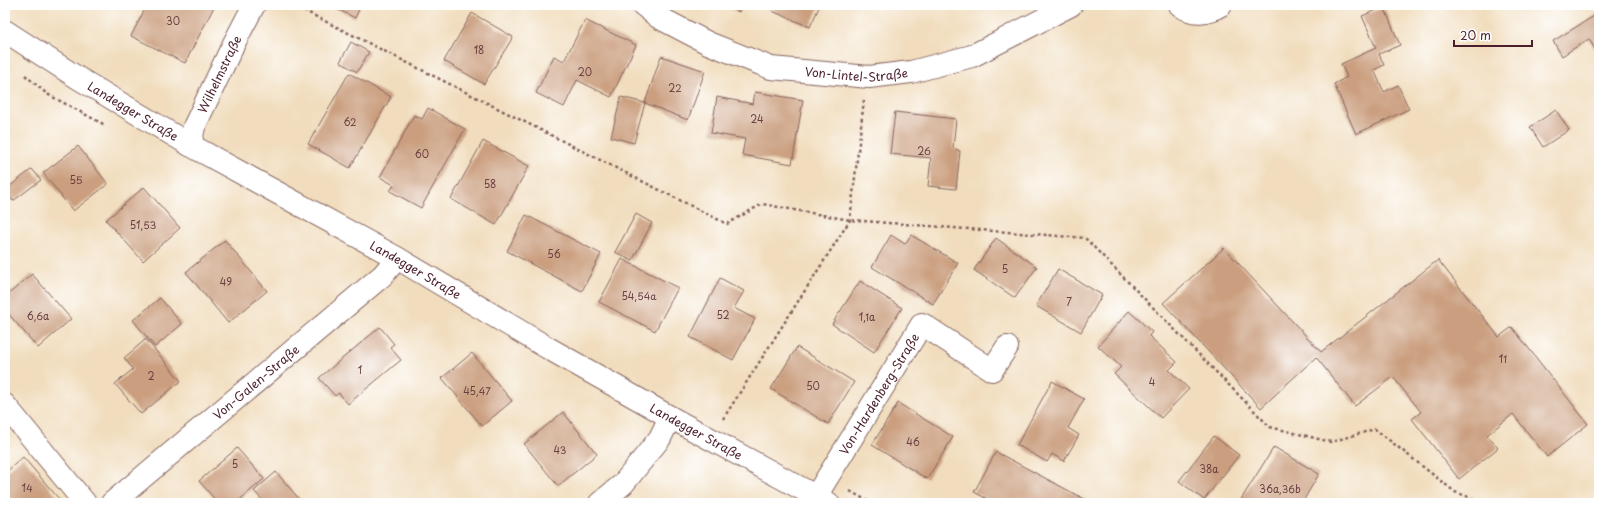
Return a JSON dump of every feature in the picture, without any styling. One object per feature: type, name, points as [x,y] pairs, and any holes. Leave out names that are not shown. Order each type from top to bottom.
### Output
[{"type":"street","name":"Wilhelmstraße","points":[[190,145],[194,127],[232,47],[254,5]]},
{"type":"street","name":"Von-Lintel-Straße","points":[[643,5],[658,17],[708,42],[771,68],[869,77],[911,72],[972,56],[1071,5]]},
{"type":"street","points":[[1180,5],[1192,12],[1204,12],[1215,9],[1221,5]]},
{"type":"street","name":"Landegger Straße","points":[[5,31],[78,78],[190,145],[396,258],[548,348],[714,442],[822,500]]},
{"type":"street","name":"Von-Galen-Straße","points":[[112,503],[384,275],[396,258]]},
{"type":"street","name":"Von-Hardenberg-Straße","points":[[822,500],[922,324],[992,370],[1007,347]]},
{"type":"street","points":[[5,405],[85,503]]},
{"type":"street","points":[[600,503],[623,484],[660,438],[670,417]]},
{"type":"path","points":[[293,5],[728,224],[762,204],[850,220],[1086,238],[1270,427],[1331,442],[1375,429],[1455,492],[1486,503]]},
{"type":"path","points":[[714,442],[720,424],[850,220],[864,100],[869,77]]},
{"type":"building","points":[[147,5],[215,5],[185,63],[131,36]]},
{"type":"building","points":[[329,5],[361,5],[355,18]]},
{"type":"building","points":[[722,5],[742,5],[739,12]]},
{"type":"building","points":[[775,5],[820,5],[810,27],[772,11]]},
{"type":"building","points":[[1384,7],[1400,45],[1379,54],[1384,65],[1374,70],[1384,92],[1398,85],[1409,109],[1356,134],[1334,84],[1347,77],[1341,64],[1376,48],[1362,16]]},
{"type":"building","points":[[472,13],[513,37],[484,84],[444,61]]},
{"type":"building","points":[[1599,13],[1599,56],[1589,39],[1562,56],[1553,41]]},
{"type":"building","points":[[585,20],[636,45],[611,97],[577,80],[564,107],[536,93],[554,56],[564,61]]},
{"type":"building","points":[[351,42],[369,52],[357,72],[340,62]]},
{"type":"building","points":[[661,56],[705,71],[688,120],[645,103]]},
{"type":"building","points":[[349,73],[391,97],[350,168],[308,144]]},
{"type":"building","points":[[755,92],[803,100],[792,164],[742,155],[745,139],[711,133],[717,97],[753,104]]},
{"type":"building","points":[[621,97],[645,103],[634,143],[611,137]]},
{"type":"building","points":[[428,108],[465,129],[421,208],[390,191],[394,185],[380,177],[414,115],[422,119]]},
{"type":"building","points":[[1556,110],[1569,130],[1543,147],[1530,127]]},
{"type":"building","points":[[895,112],[956,119],[953,148],[960,151],[956,189],[928,186],[931,158],[890,154]]},
{"type":"building","points":[[483,141],[529,166],[496,225],[451,199]]},
{"type":"building","points":[[78,146],[108,184],[73,211],[43,173]]},
{"type":"building","points":[[32,169],[41,180],[13,201],[5,190]]},
{"type":"building","points":[[144,187],[180,228],[143,261],[106,220]]},
{"type":"building","points":[[636,214],[652,223],[632,261],[615,252]]},
{"type":"building","points":[[526,215],[601,254],[582,291],[507,251]]},
{"type":"building","points":[[891,235],[905,244],[911,235],[958,263],[933,304],[872,267]]},
{"type":"building","points":[[996,238],[1037,267],[1015,298],[974,270]]},
{"type":"building","points":[[225,240],[267,291],[228,323],[186,272]]},
{"type":"building","points":[[1224,248],[1321,352],[1438,260],[1499,337],[1512,327],[1588,424],[1547,457],[1513,414],[1487,435],[1498,448],[1459,479],[1412,419],[1421,412],[1393,377],[1355,406],[1316,357],[1261,408],[1163,303]]},
{"type":"building","points":[[622,259],[678,288],[655,331],[599,302]]},
{"type":"building","points":[[1058,269],[1102,295],[1081,332],[1036,306]]},
{"type":"building","points":[[32,274],[71,319],[38,348],[5,310],[5,297]]},
{"type":"building","points":[[720,278],[744,291],[734,308],[755,319],[733,360],[690,337]]},
{"type":"building","points":[[860,281],[902,308],[874,352],[832,324]]},
{"type":"building","points":[[160,298],[182,324],[155,347],[133,320]]},
{"type":"building","points":[[1129,311],[1152,332],[1149,336],[1177,362],[1169,370],[1189,389],[1161,418],[1114,374],[1121,367],[1098,346]]},
{"type":"building","points":[[380,327],[394,344],[390,347],[401,360],[348,404],[339,393],[335,396],[319,378]]},
{"type":"building","points":[[146,339],[181,381],[141,414],[115,384],[133,369],[124,358]]},
{"type":"building","points":[[797,347],[854,382],[828,424],[771,389]]},
{"type":"building","points":[[472,353],[512,401],[482,426],[442,378]]},
{"type":"building","points":[[1052,381],[1084,399],[1068,428],[1079,435],[1064,461],[1052,454],[1047,462],[1017,445]]},
{"type":"building","points":[[898,403],[953,437],[927,479],[872,445]]},
{"type":"building","points":[[563,412],[597,454],[558,486],[524,444]]},
{"type":"building","points":[[1214,436],[1239,455],[1204,500],[1179,481]]},
{"type":"building","points":[[1274,447],[1319,474],[1302,503],[1243,503],[1240,501]]},
{"type":"building","points":[[237,448],[264,479],[236,503],[218,503],[199,481]]},
{"type":"building","points":[[996,452],[1092,503],[995,503],[974,492]]},
{"type":"building","points":[[23,457],[60,500],[57,503],[5,503],[5,473]]},
{"type":"building","points":[[276,472],[300,500],[297,503],[265,503],[254,491]]}]
